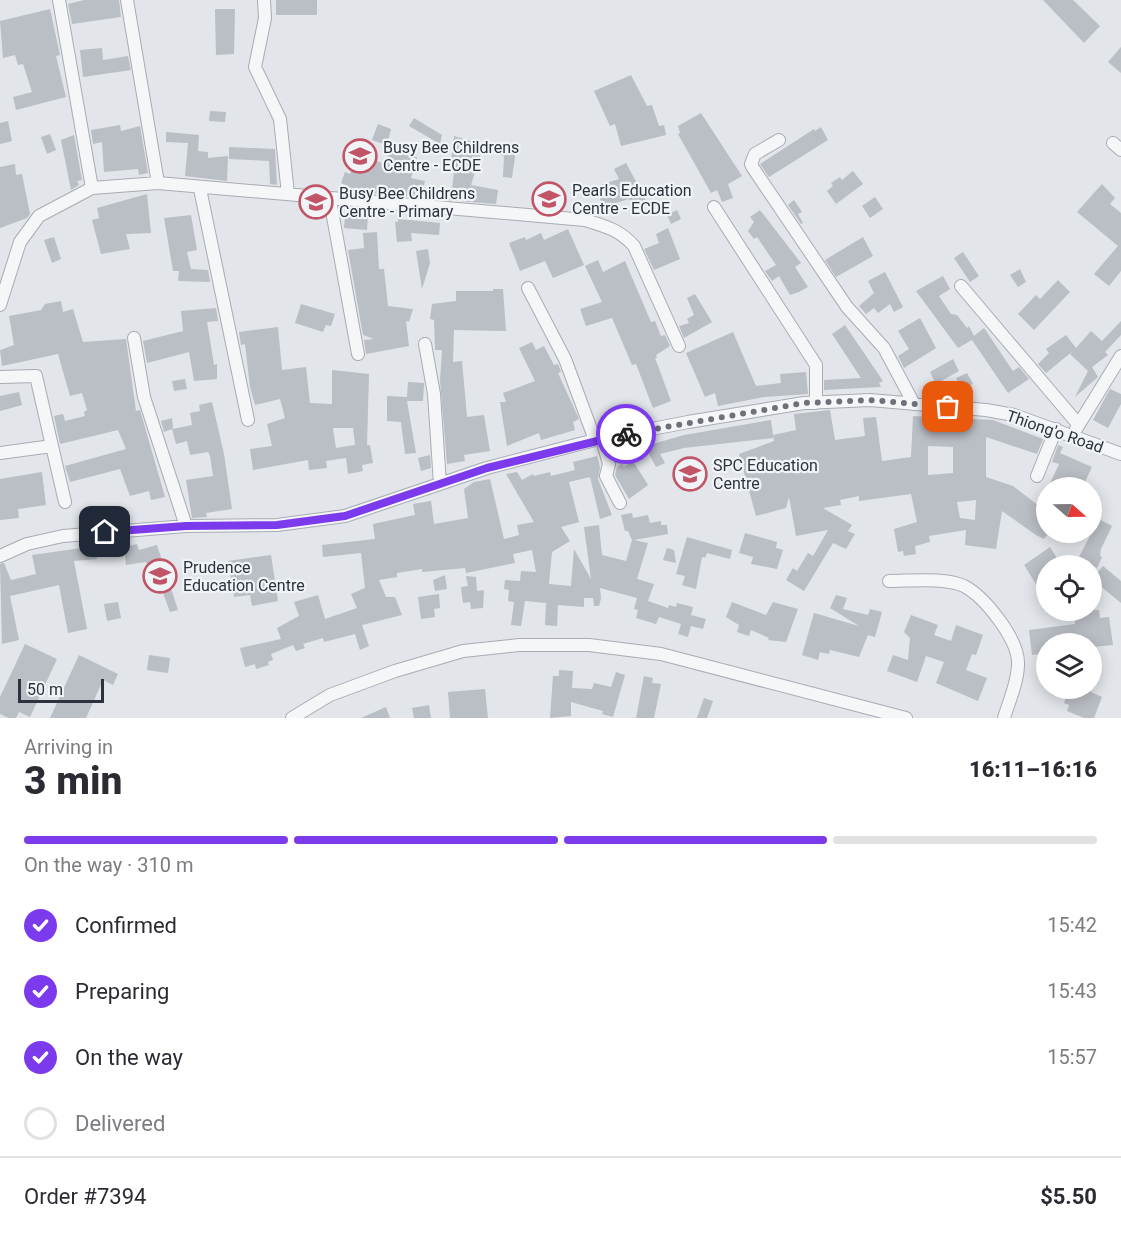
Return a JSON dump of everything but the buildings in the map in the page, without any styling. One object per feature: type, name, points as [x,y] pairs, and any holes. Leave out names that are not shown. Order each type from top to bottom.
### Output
[{"type":"street","points":[[59,0],[92,188]]},
{"type":"street","points":[[127,0],[158,183]]},
{"type":"street","points":[[264,0],[265,18],[255,67],[280,119],[288,195]]},
{"type":"street","points":[[778,140],[755,154],[751,164],[753,168],[782,215],[816,259],[847,307],[884,348],[914,404]]},
{"type":"street","points":[[0,305],[20,242],[39,216],[92,188],[158,183],[200,189],[585,220],[612,228],[625,236],[634,246],[679,346]]},
{"type":"street","points":[[200,189],[248,420]]},
{"type":"street","points":[[330,200],[358,354]]},
{"type":"street","points":[[714,207],[816,365],[816,403]]},
{"type":"street","points":[[961,286],[1075,429],[1121,356]]},
{"type":"street","points":[[528,288],[565,359],[609,464],[606,476],[620,503]]},
{"type":"street","points":[[134,338],[144,397],[186,526]]},
{"type":"street","points":[[425,344],[434,394],[440,484]]},
{"type":"street","points":[[0,377],[36,376],[65,502]]},
{"type":"street","name":"Thiong'o Road","points":[[0,556],[27,544],[63,536],[186,526],[277,525],[345,516],[487,468],[599,440],[752,411],[816,403],[870,400],[1014,415],[1056,429],[1075,429],[1121,454]]},
{"type":"street","points":[[1037,476],[1056,429]]},
{"type":"street","points":[[0,453],[52,446]]},
{"type":"street","points":[[889,582],[927,580],[963,586],[983,603],[1008,632],[1016,647],[1019,663],[1004,718]]},
{"type":"street","points":[[292,718],[330,695],[394,671],[463,651],[519,645],[589,645],[661,654],[906,718]]},
{"type":"way so far","points":[[626,434],[804,403],[870,400],[948,407]]},
{"type":"place","name":"Busy Bee Childrens Centre - ECDE","points":[[360,156]]},
{"type":"place","name":"Pearls Education Centre - ECDE","points":[[549,199]]},
{"type":"place","name":"Busy Bee Childrens Centre - Primary","points":[[316,202]]},
{"type":"place","name":"SPC Education Centre","points":[[690,474]]},
{"type":"place","name":"Prudence Education Centre","points":[[160,576]]},
{"type":"route","points":[[105,532],[186,526],[277,525],[345,516],[487,468],[626,434]]}]
